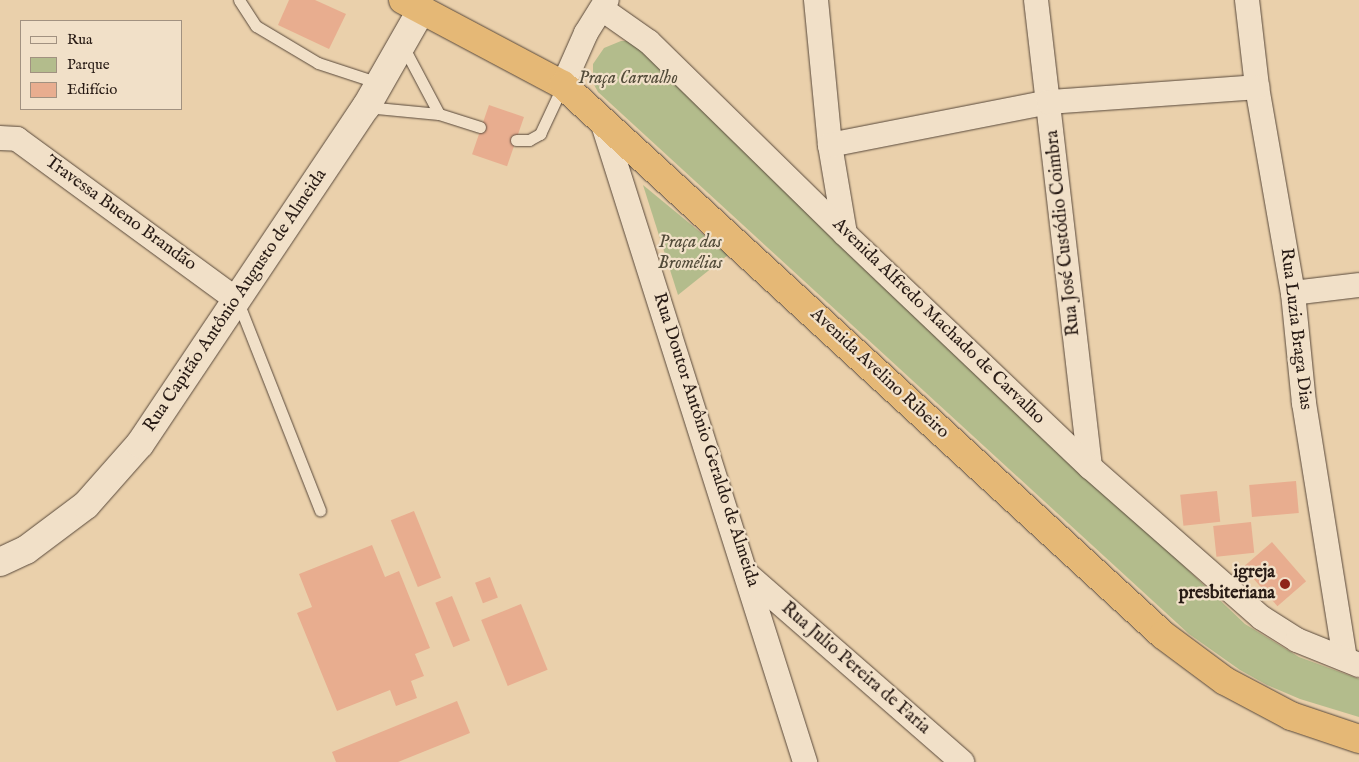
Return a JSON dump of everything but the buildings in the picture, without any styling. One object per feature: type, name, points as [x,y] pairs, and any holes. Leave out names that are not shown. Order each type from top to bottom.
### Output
[{"type":"highway","name":"Avenida Avelino Ribeiro","points":[[418,3],[563,85],[1163,635],[1225,681],[1291,716],[1359,740]]},
{"type":"street","points":[[816,0],[830,145],[845,234]]},
{"type":"street","name":"Rua José Custódio Coimbra","points":[[1036,0],[1090,467]]},
{"type":"street","name":"Rua Luzia Braga Dias","points":[[1247,0],[1257,88],[1294,293],[1304,404],[1352,662]]},
{"type":"street","name":"Rua Capitão Antônio Augusto de Almeida","points":[[0,562],[26,550],[86,505],[140,444],[366,107],[402,44],[418,3]]},
{"type":"street","name":"Avenida Alfredo Machado de Carvalho","points":[[563,85],[586,33],[605,4],[656,48],[845,234],[1090,467],[1262,618],[1297,640],[1352,662]]},
{"type":"street","points":[[830,145],[1049,102],[1257,88]]},
{"type":"street","name":"Rua Doutor Antônio Geraldo de Almeida","points":[[601,118],[749,576],[805,762]]},
{"type":"street","name":"Travessa Bueno Brandão","points":[[0,138],[17,139],[237,300]]},
{"type":"street","points":[[1294,293],[1359,285]]},
{"type":"street","name":"Rua Julio Pereira de Faria","points":[[749,576],[962,762]]},
{"type":"lane","points":[[239,0],[256,26],[318,63],[380,83]]},
{"type":"lane","points":[[402,44],[439,114]]},
{"type":"lane","points":[[516,140],[529,140],[540,134],[563,85]]},
{"type":"lane","points":[[366,107],[439,114],[480,128]]},
{"type":"lane","points":[[237,300],[320,510]]},
{"type":"green space","name":"Praça Carvalho","points":[[621,41],[631,41],[1245,624],[1299,657],[1359,679],[1359,717],[1300,699],[1267,685],[1240,670],[1189,634],[598,92],[593,83],[593,64],[604,48]]},
{"type":"green space","name":"Praça das Bromélias","points":[[643,185],[728,255],[678,295]]},
{"type":"place","name":"igreja presbiteriana","points":[[1285,584]]}]
